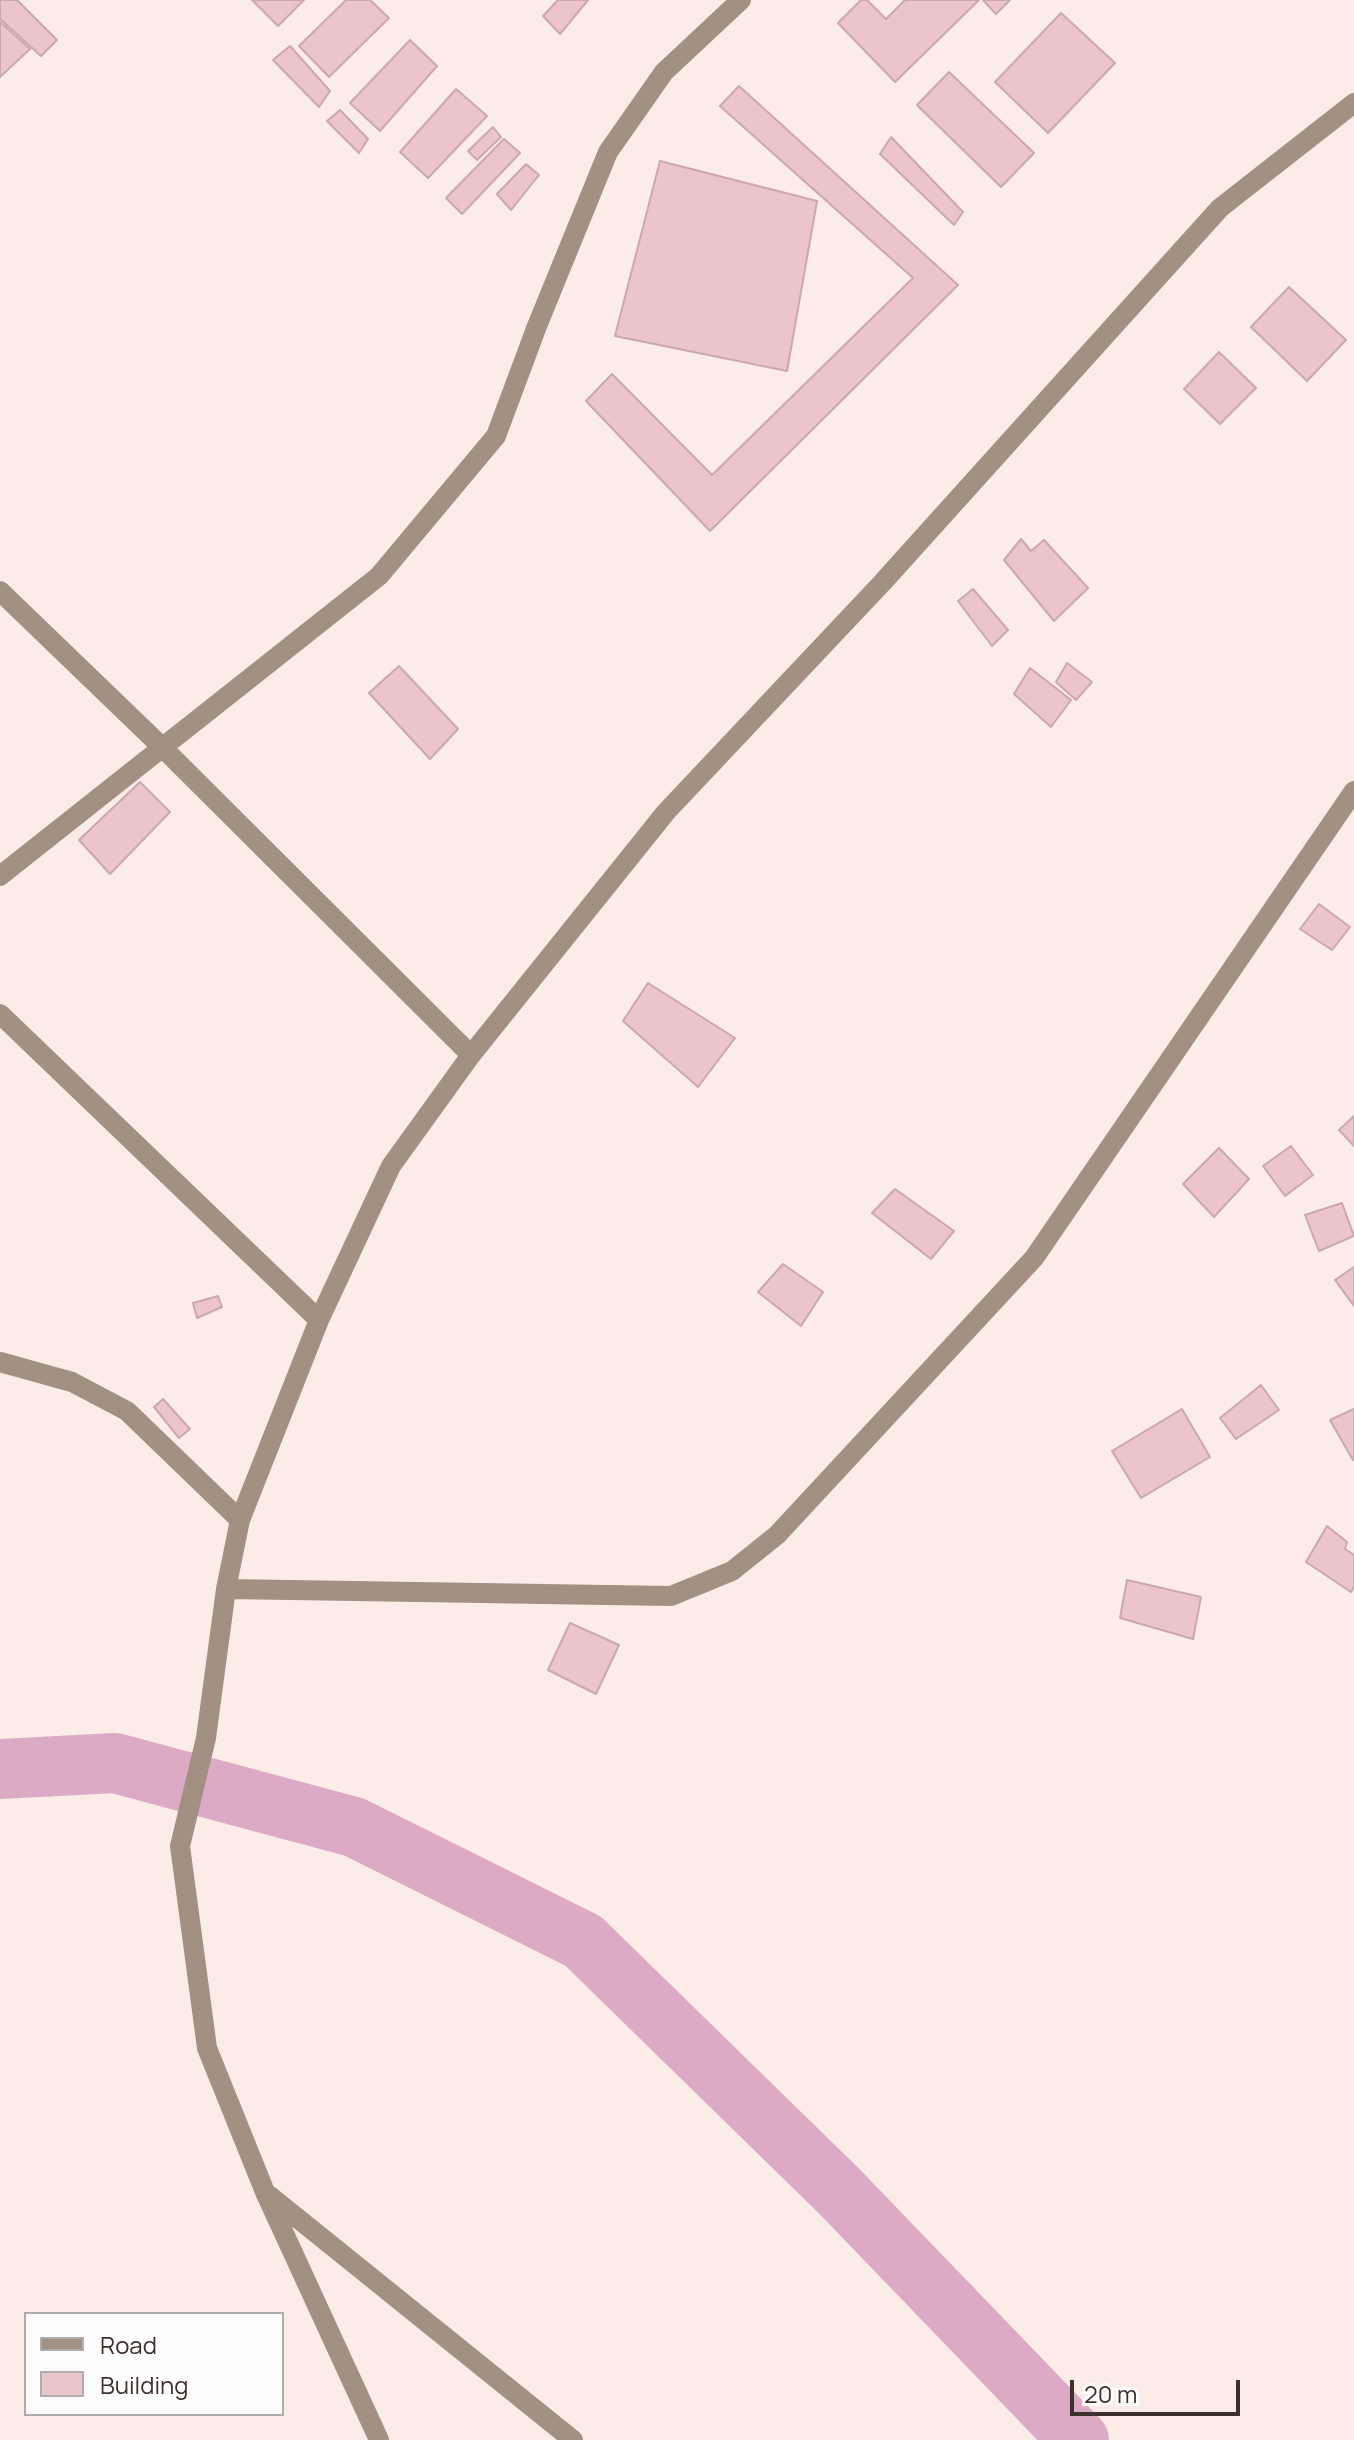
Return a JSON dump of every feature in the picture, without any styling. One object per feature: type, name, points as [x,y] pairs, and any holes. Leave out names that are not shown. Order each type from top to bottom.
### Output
[{"type":"street","points":[[0,876],[379,576],[496,436],[608,152],[664,72],[741,0]]},
{"type":"street","points":[[379,2440],[265,2192],[207,2048],[180,1846],[206,1738],[226,1589],[240,1520],[319,1320],[391,1166],[471,1055],[666,812],[882,583],[1220,208],[1354,103]]},
{"type":"street","points":[[0,591],[164,749],[471,1055]]},
{"type":"street","points":[[226,1589],[671,1596],[732,1571],[777,1535],[1034,1258],[1354,791]]},
{"type":"street","points":[[0,1014],[319,1320]]},
{"type":"street","points":[[0,1362],[72,1382],[127,1411],[240,1520]]},
{"type":"street","points":[[265,2192],[573,2440]]},
{"type":"building","points":[[0,0],[17,0],[57,40],[41,56],[0,19]]},
{"type":"building","points":[[252,0],[304,0],[278,26]]},
{"type":"building","points":[[346,0],[370,0],[389,18],[329,77],[299,46]]},
{"type":"building","points":[[558,0],[588,0],[560,34],[543,16]]},
{"type":"building","points":[[861,0],[867,0],[886,19],[905,0],[979,0],[895,82],[838,23]]},
{"type":"building","points":[[983,0],[1010,0],[996,14]]},
{"type":"building","points":[[1061,13],[1115,63],[1048,133],[995,82]]},
{"type":"building","points":[[0,22],[30,49],[0,77]]},
{"type":"building","points":[[410,40],[437,66],[380,131],[350,103]]},
{"type":"building","points":[[290,46],[330,91],[319,107],[273,60]]},
{"type":"building","points":[[949,72],[1034,153],[1001,187],[917,105]]},
{"type":"building","points":[[739,86],[958,285],[710,531],[586,401],[612,374],[712,475],[913,278],[720,106]]},
{"type":"building","points":[[456,89],[487,116],[428,178],[400,152]]},
{"type":"building","points":[[340,110],[368,139],[359,153],[327,121]]},
{"type":"building","points":[[493,127],[501,137],[477,160],[468,151]]},
{"type":"building","points":[[891,137],[963,212],[954,225],[880,154]]},
{"type":"building","points":[[504,139],[520,153],[462,214],[446,198]]},
{"type":"building","points":[[660,161],[817,201],[787,371],[615,336]]},
{"type":"building","points":[[526,164],[539,175],[511,210],[497,194]]},
{"type":"building","points":[[1289,287],[1346,340],[1307,381],[1251,327]]},
{"type":"building","points":[[1219,352],[1256,388],[1220,424],[1184,389]]},
{"type":"building","points":[[1021,539],[1031,551],[1044,540],[1088,588],[1054,621],[1004,560]]},
{"type":"building","points":[[973,589],[1008,630],[992,646],[958,601]]},
{"type":"building","points":[[1067,663],[1092,682],[1076,700],[1056,682]]},
{"type":"building","points":[[399,666],[458,729],[430,759],[369,693]]},
{"type":"building","points":[[1030,668],[1071,700],[1051,727],[1014,694]]},
{"type":"building","points":[[140,782],[170,812],[110,874],[79,840]]},
{"type":"building","points":[[1319,904],[1350,927],[1332,950],[1300,929]]},
{"type":"building","points":[[648,983],[735,1038],[698,1087],[623,1021]]},
{"type":"building","points":[[1354,1116],[1354,1146],[1339,1130]]},
{"type":"building","points":[[1291,1146],[1313,1175],[1285,1196],[1263,1166]]},
{"type":"building","points":[[1219,1148],[1249,1179],[1214,1217],[1183,1184]]},
{"type":"building","points":[[895,1189],[954,1231],[931,1259],[872,1213]]},
{"type":"building","points":[[1342,1203],[1354,1236],[1319,1251],[1305,1215]]},
{"type":"building","points":[[783,1264],[823,1292],[801,1326],[758,1292]]},
{"type":"building","points":[[1354,1267],[1354,1306],[1335,1280]]},
{"type":"building","points":[[218,1296],[222,1307],[197,1318],[193,1303]]},
{"type":"building","points":[[1261,1385],[1279,1410],[1236,1439],[1220,1418]]},
{"type":"building","points":[[163,1399],[190,1429],[179,1438],[154,1407]]},
{"type":"building","points":[[1182,1409],[1210,1457],[1141,1498],[1112,1451]]},
{"type":"building","points":[[1354,1409],[1354,1460],[1353,1460],[1330,1420]]},
{"type":"building","points":[[1327,1526],[1347,1542],[1345,1549],[1354,1555],[1354,1587],[1351,1592],[1306,1562]]},
{"type":"building","points":[[1127,1580],[1201,1597],[1193,1639],[1120,1618]]},
{"type":"building","points":[[570,1623],[619,1645],[596,1694],[548,1670]]},
{"type":"waterway","points":[[0,1769],[115,1763],[354,1827],[583,1941],[839,2191],[1079,2440]]}]
